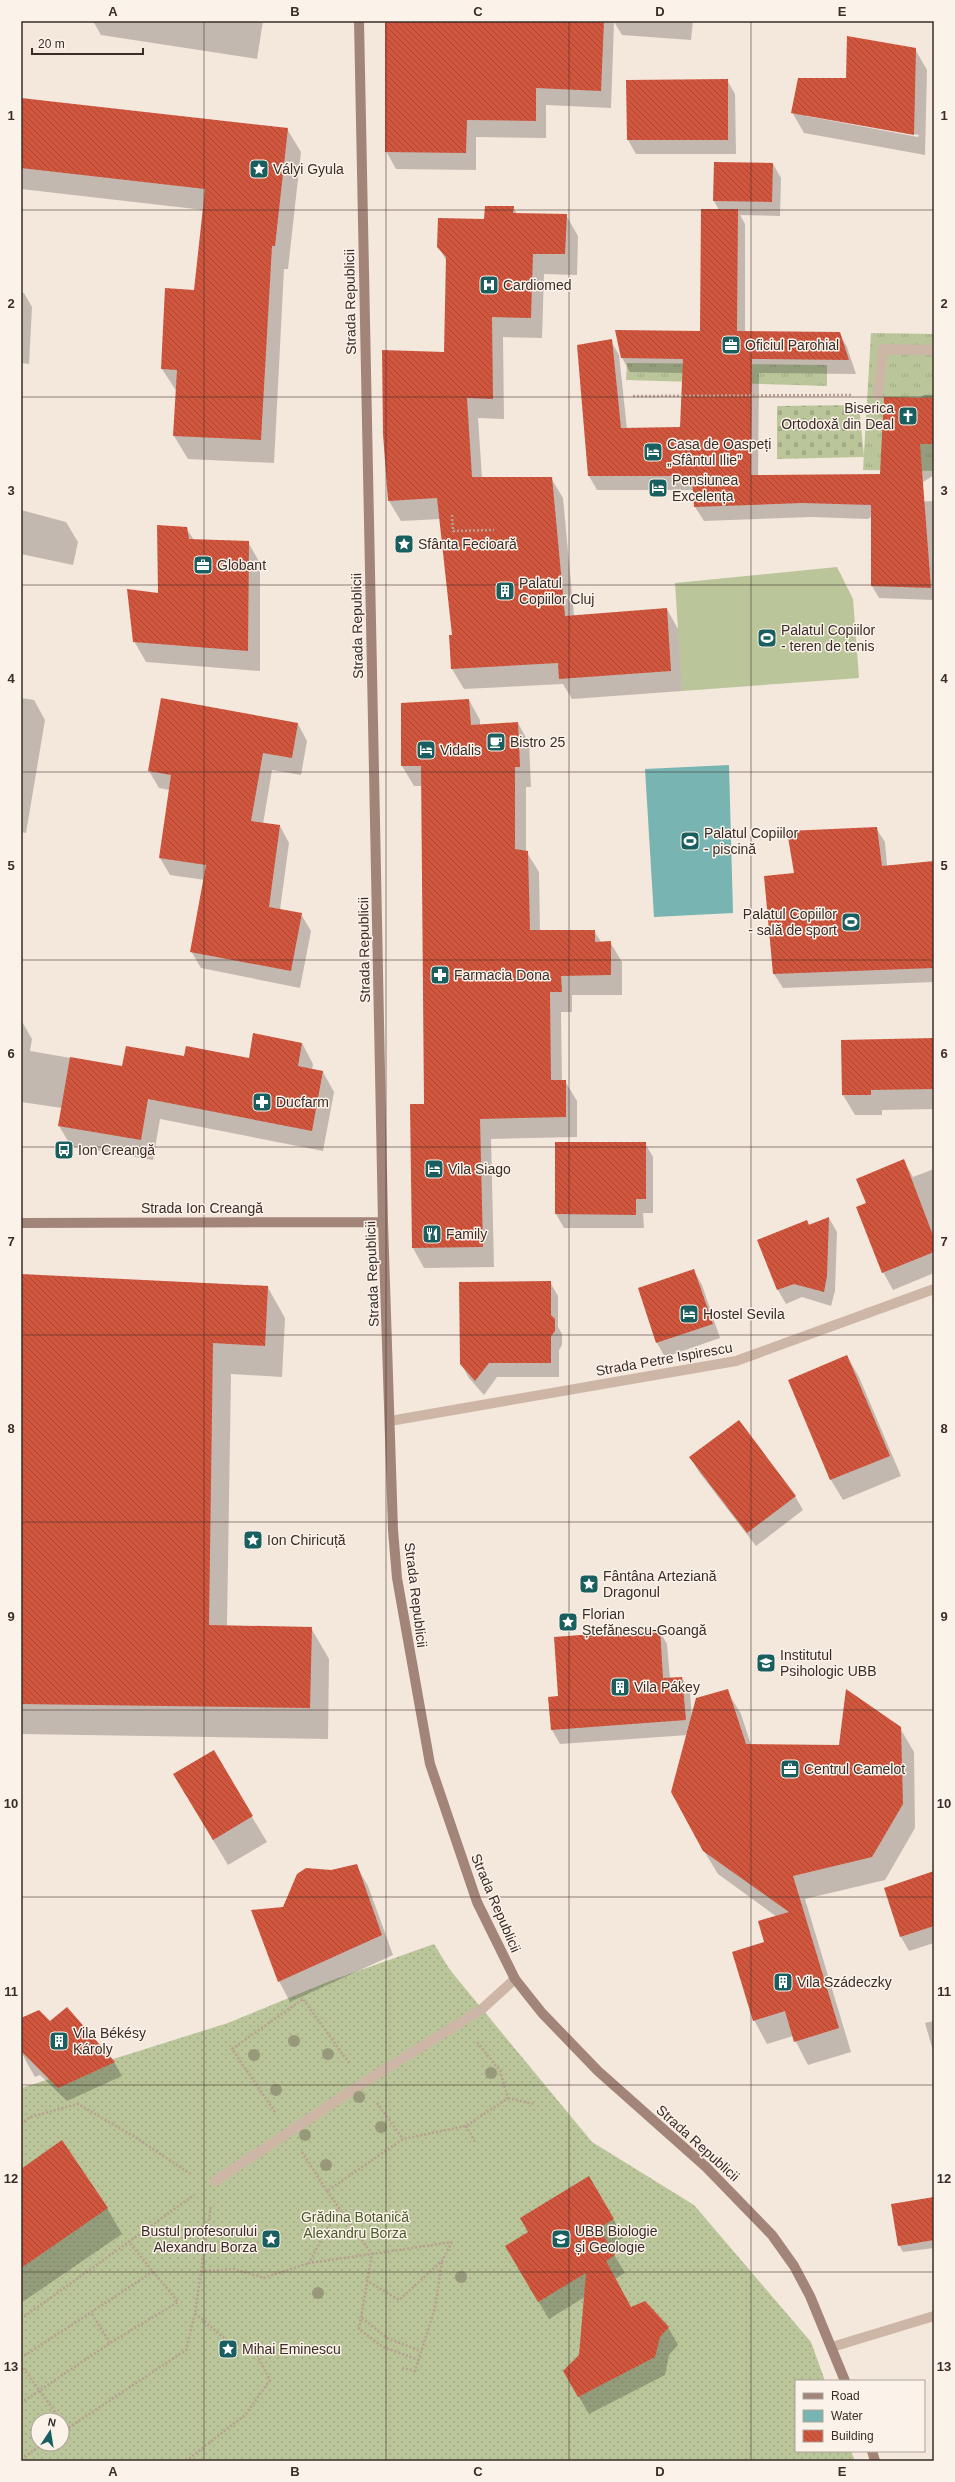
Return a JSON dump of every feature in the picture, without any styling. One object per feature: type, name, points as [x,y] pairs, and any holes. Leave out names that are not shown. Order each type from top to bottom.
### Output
[{"type":"street","name":"Strada Republicii","points":[[359,21],[383,1222],[390,1421],[397,1578],[415,1689],[430,1764],[477,1902],[515,1979],[542,2013],[598,2072],[706,2167],[772,2235],[794,2266],[807,2290],[845,2380]]},
{"type":"street","points":[[878,395],[882,349],[934,350]]},
{"type":"street","name":"Strada Ion Creangă","points":[[21,1223],[383,1222]]},
{"type":"street","name":"Strada Petre Ispirescu","points":[[390,1421],[736,1361],[934,1289]]},
{"type":"street","points":[[215,2181],[363,2083],[482,2009],[515,1979]]},
{"type":"street","points":[[832,2347],[934,2316]]},
{"type":"path","points":[[633,396],[878,395]]},
{"type":"path","points":[[452,515],[453,531],[494,530]]},
{"type":"path","points":[[476,2041],[500,2071],[508,2098]]},
{"type":"path","points":[[403,2140],[466,2126],[508,2098],[534,2104]]},
{"type":"path","points":[[21,2124],[30,2117],[78,2104],[135,2137],[187,2173],[215,2181],[195,2313],[186,2350],[70,2426]]},
{"type":"path","points":[[466,2126],[475,2142]]},
{"type":"path","points":[[327,2191],[372,2254],[366,2280],[362,2318],[359,2328],[374,2342],[418,2360]]},
{"type":"path","points":[[21,2319],[175,2208]]},
{"type":"path","points":[[309,2263],[338,2208]]},
{"type":"path","points":[[21,2403],[110,2343],[178,2302],[129,2242]]},
{"type":"path","points":[[201,2271],[234,2269],[264,2278],[309,2263],[452,2242],[442,2261],[435,2308],[415,2371],[402,2368]]},
{"type":"path","points":[[366,2280],[399,2300],[442,2261]]},
{"type":"path","points":[[21,2358],[92,2314],[154,2271]]},
{"type":"path","points":[[186,2461],[245,2415],[270,2380],[255,2351],[226,2340],[195,2313]]},
{"type":"path","points":[[92,2314],[110,2343]]},
{"type":"path","points":[[362,2318],[387,2338],[421,2351]]},
{"type":"path","points":[[21,2365],[54,2412]]},
{"type":"path","points":[[21,2459],[31,2452]]},
{"type":"green space","points":[[871,333],[934,334],[934,471],[863,470]]},
{"type":"green space","points":[[627,363],[827,365],[827,386],[626,380]]},
{"type":"green space","points":[[859,405],[864,457],[777,459],[777,406]]},
{"type":"green space","name":"Palatul Copiilor - teren de tenis","points":[[837,567],[853,599],[859,678],[682,691],[675,583]]},
{"type":"green space","name":"Grădina Botanică Alexandru Borza","points":[[434,1944],[450,1970],[592,2142],[694,2205],[811,2342],[825,2380],[795,2380],[795,2452],[851,2452],[855,2461],[21,2461],[21,2088],[228,2023],[330,1981]]},
{"type":"water","name":"Palatul Copiilor - piscină","points":[[729,765],[733,913],[654,917],[645,769]]},
{"type":"building","points":[[385,21],[604,21],[601,91],[536,88],[536,121],[467,120],[466,153],[385,152]]},
{"type":"building","points":[[847,36],[916,48],[914,135],[791,113],[798,78],[846,78]]},
{"type":"building","points":[[728,79],[728,140],[627,140],[626,80]]},
{"type":"building","points":[[21,98],[288,128],[275,246],[272,246],[261,440],[173,436],[177,370],[161,369],[165,288],[194,290],[205,189],[21,168]]},
{"type":"building","points":[[714,162],[773,163],[772,202],[713,201]]},
{"type":"building","points":[[485,206],[514,206],[513,213],[567,214],[565,254],[533,254],[531,318],[492,317],[493,399],[467,398],[472,477],[552,477],[565,616],[667,608],[671,671],[559,679],[558,663],[451,669],[449,635],[452,635],[437,498],[388,501],[383,434],[382,350],[444,352],[446,257],[437,247],[438,218],[484,219]]},
{"type":"building","points":[[701,209],[738,209],[737,331],[840,332],[849,360],[752,359],[751,475],[880,474],[884,397],[934,398],[934,444],[920,444],[931,588],[871,586],[871,505],[802,503],[694,507],[692,476],[588,476],[577,345],[612,339],[621,428],[680,427],[683,359],[621,358],[615,330],[700,331]]},
{"type":"building","name":"Globant","points":[[157,525],[187,527],[189,539],[249,541],[248,651],[133,642],[127,589],[158,593]]},
{"type":"building","points":[[161,698],[298,723],[292,758],[263,753],[251,821],[280,825],[269,907],[302,913],[291,971],[190,952],[206,865],[159,858],[171,775],[148,771]]},
{"type":"building","points":[[469,699],[471,725],[518,722],[520,767],[515,767],[515,849],[528,851],[530,930],[595,930],[595,942],[611,941],[611,975],[561,976],[562,992],[550,992],[551,1080],[566,1080],[566,1117],[480,1119],[483,1247],[412,1248],[410,1104],[424,1104],[421,766],[401,766],[401,703]]},
{"type":"building","name":"Palatul Copiilor - sală de sport","points":[[877,827],[882,866],[934,861],[934,968],[773,974],[764,876],[794,873],[787,831]]},
{"type":"building","points":[[253,1033],[302,1043],[298,1066],[323,1071],[312,1131],[148,1099],[141,1140],[58,1126],[70,1057],[122,1066],[126,1046],[184,1056],[186,1046],[249,1058]]},
{"type":"building","points":[[934,1038],[934,1089],[871,1090],[871,1095],[842,1095],[841,1040]]},
{"type":"building","points":[[555,1142],[646,1142],[646,1199],[636,1199],[636,1215],[555,1214]]},
{"type":"building","points":[[904,1159],[934,1238],[934,1252],[882,1273],[856,1207],[866,1203],[856,1179]]},
{"type":"building","points":[[829,1217],[827,1276],[824,1292],[794,1284],[777,1290],[757,1240],[807,1220],[809,1225]]},
{"type":"building","points":[[694,1269],[713,1324],[656,1343],[638,1288]]},
{"type":"building","points":[[21,1274],[268,1286],[265,1346],[213,1343],[209,1625],[312,1627],[310,1708],[21,1704]]},
{"type":"building","points":[[551,1281],[551,1315],[555,1319],[555,1331],[551,1336],[551,1363],[489,1363],[475,1381],[460,1364],[459,1282]]},
{"type":"building","points":[[847,1355],[890,1456],[830,1480],[788,1380]]},
{"type":"building","points":[[739,1420],[796,1496],[747,1533],[689,1457]]},
{"type":"building","name":"Vila Pákey","points":[[660,1629],[663,1678],[682,1677],[686,1720],[551,1730],[548,1697],[558,1696],[554,1637]]},
{"type":"building","name":"Centrul Camelot","points":[[728,1689],[746,1744],[839,1745],[846,1689],[901,1727],[903,1804],[872,1857],[793,1876],[839,2028],[794,2042],[785,2011],[753,2021],[732,1952],[764,1942],[758,1921],[789,1912],[703,1851],[671,1792],[696,1698]]},
{"type":"building","points":[[214,1750],[253,1816],[213,1840],[173,1774]]},
{"type":"building","points":[[357,1864],[382,1935],[278,1982],[251,1910],[283,1907],[297,1874],[306,1868],[331,1870]]},
{"type":"building","points":[[934,1871],[934,1926],[900,1937],[884,1888]]},
{"type":"building","name":"Vila Békésy Károly","points":[[67,2007],[115,2062],[58,2088],[21,2051],[21,2018],[39,2010],[50,2021]]},
{"type":"building","points":[[62,2140],[108,2208],[21,2268],[21,2169]]},
{"type":"building","points":[[589,2176],[614,2219],[599,2228],[615,2255],[606,2261],[631,2307],[645,2301],[669,2327],[660,2337],[655,2357],[578,2397],[563,2371],[579,2355],[586,2273],[538,2302],[505,2246],[528,2232],[520,2218]]},
{"type":"building","points":[[934,2197],[934,2240],[898,2246],[891,2204]]},
{"type":"place","name":"Vályi Gyula","points":[[259,169]]},
{"type":"place","name":"Cardiomed","points":[[489,285]]},
{"type":"place","name":"Oficiul Parohial","points":[[731,345]]},
{"type":"place","name":"Biserica Ortodoxă din Deal","points":[[908,416]]},
{"type":"place","name":"Casa de Oaspeți „Sfântul Ilie”","points":[[653,452]]},
{"type":"place","name":"Pensiunea Excelența","points":[[658,488]]},
{"type":"place","name":"Sfânta Fecioară","points":[[404,544]]},
{"type":"place","name":"Globant","points":[[203,565]]},
{"type":"place","name":"Palatul Copiilor Cluj","points":[[505,591]]},
{"type":"place","name":"Palatul Copiilor - teren de tenis","points":[[767,638]]},
{"type":"place","name":"Bistro 25","points":[[496,742]]},
{"type":"place","name":"Vidalis","points":[[426,750]]},
{"type":"place","name":"Palatul Copiilor - piscină","points":[[690,841]]},
{"type":"place","name":"Palatul Copiilor - sală de sport","points":[[851,922]]},
{"type":"place","name":"Farmacia Dona","points":[[440,975]]},
{"type":"place","name":"Ducfarm","points":[[262,1102]]},
{"type":"place","name":"Ion Creangă","points":[[64,1150]]},
{"type":"place","name":"Vila Siago","points":[[434,1169]]},
{"type":"place","name":"Family","points":[[432,1234]]},
{"type":"place","name":"Hostel Sevila","points":[[689,1314]]},
{"type":"place","name":"Ion Chiricuță","points":[[253,1540]]},
{"type":"place","name":"Fântâna Arteziană Dragonul","points":[[589,1584]]},
{"type":"place","name":"Florian Ștefănescu-Goangă","points":[[568,1622]]},
{"type":"place","name":"Institutul Psihologic UBB","points":[[766,1663]]},
{"type":"place","name":"Vila Pákey","points":[[620,1687]]},
{"type":"place","name":"Centrul Camelot","points":[[790,1769]]},
{"type":"place","name":"Vila Szádeczky","points":[[783,1982]]},
{"type":"place","name":"Vila Békésy Károly","points":[[59,2041]]},
{"type":"place","name":"Bustul profesorului Alexandru Borza","points":[[271,2239]]},
{"type":"place","name":"UBB Biologie și Geologie","points":[[561,2239]]},
{"type":"place","name":"Mihai Eminescu","points":[[228,2349]]}]
